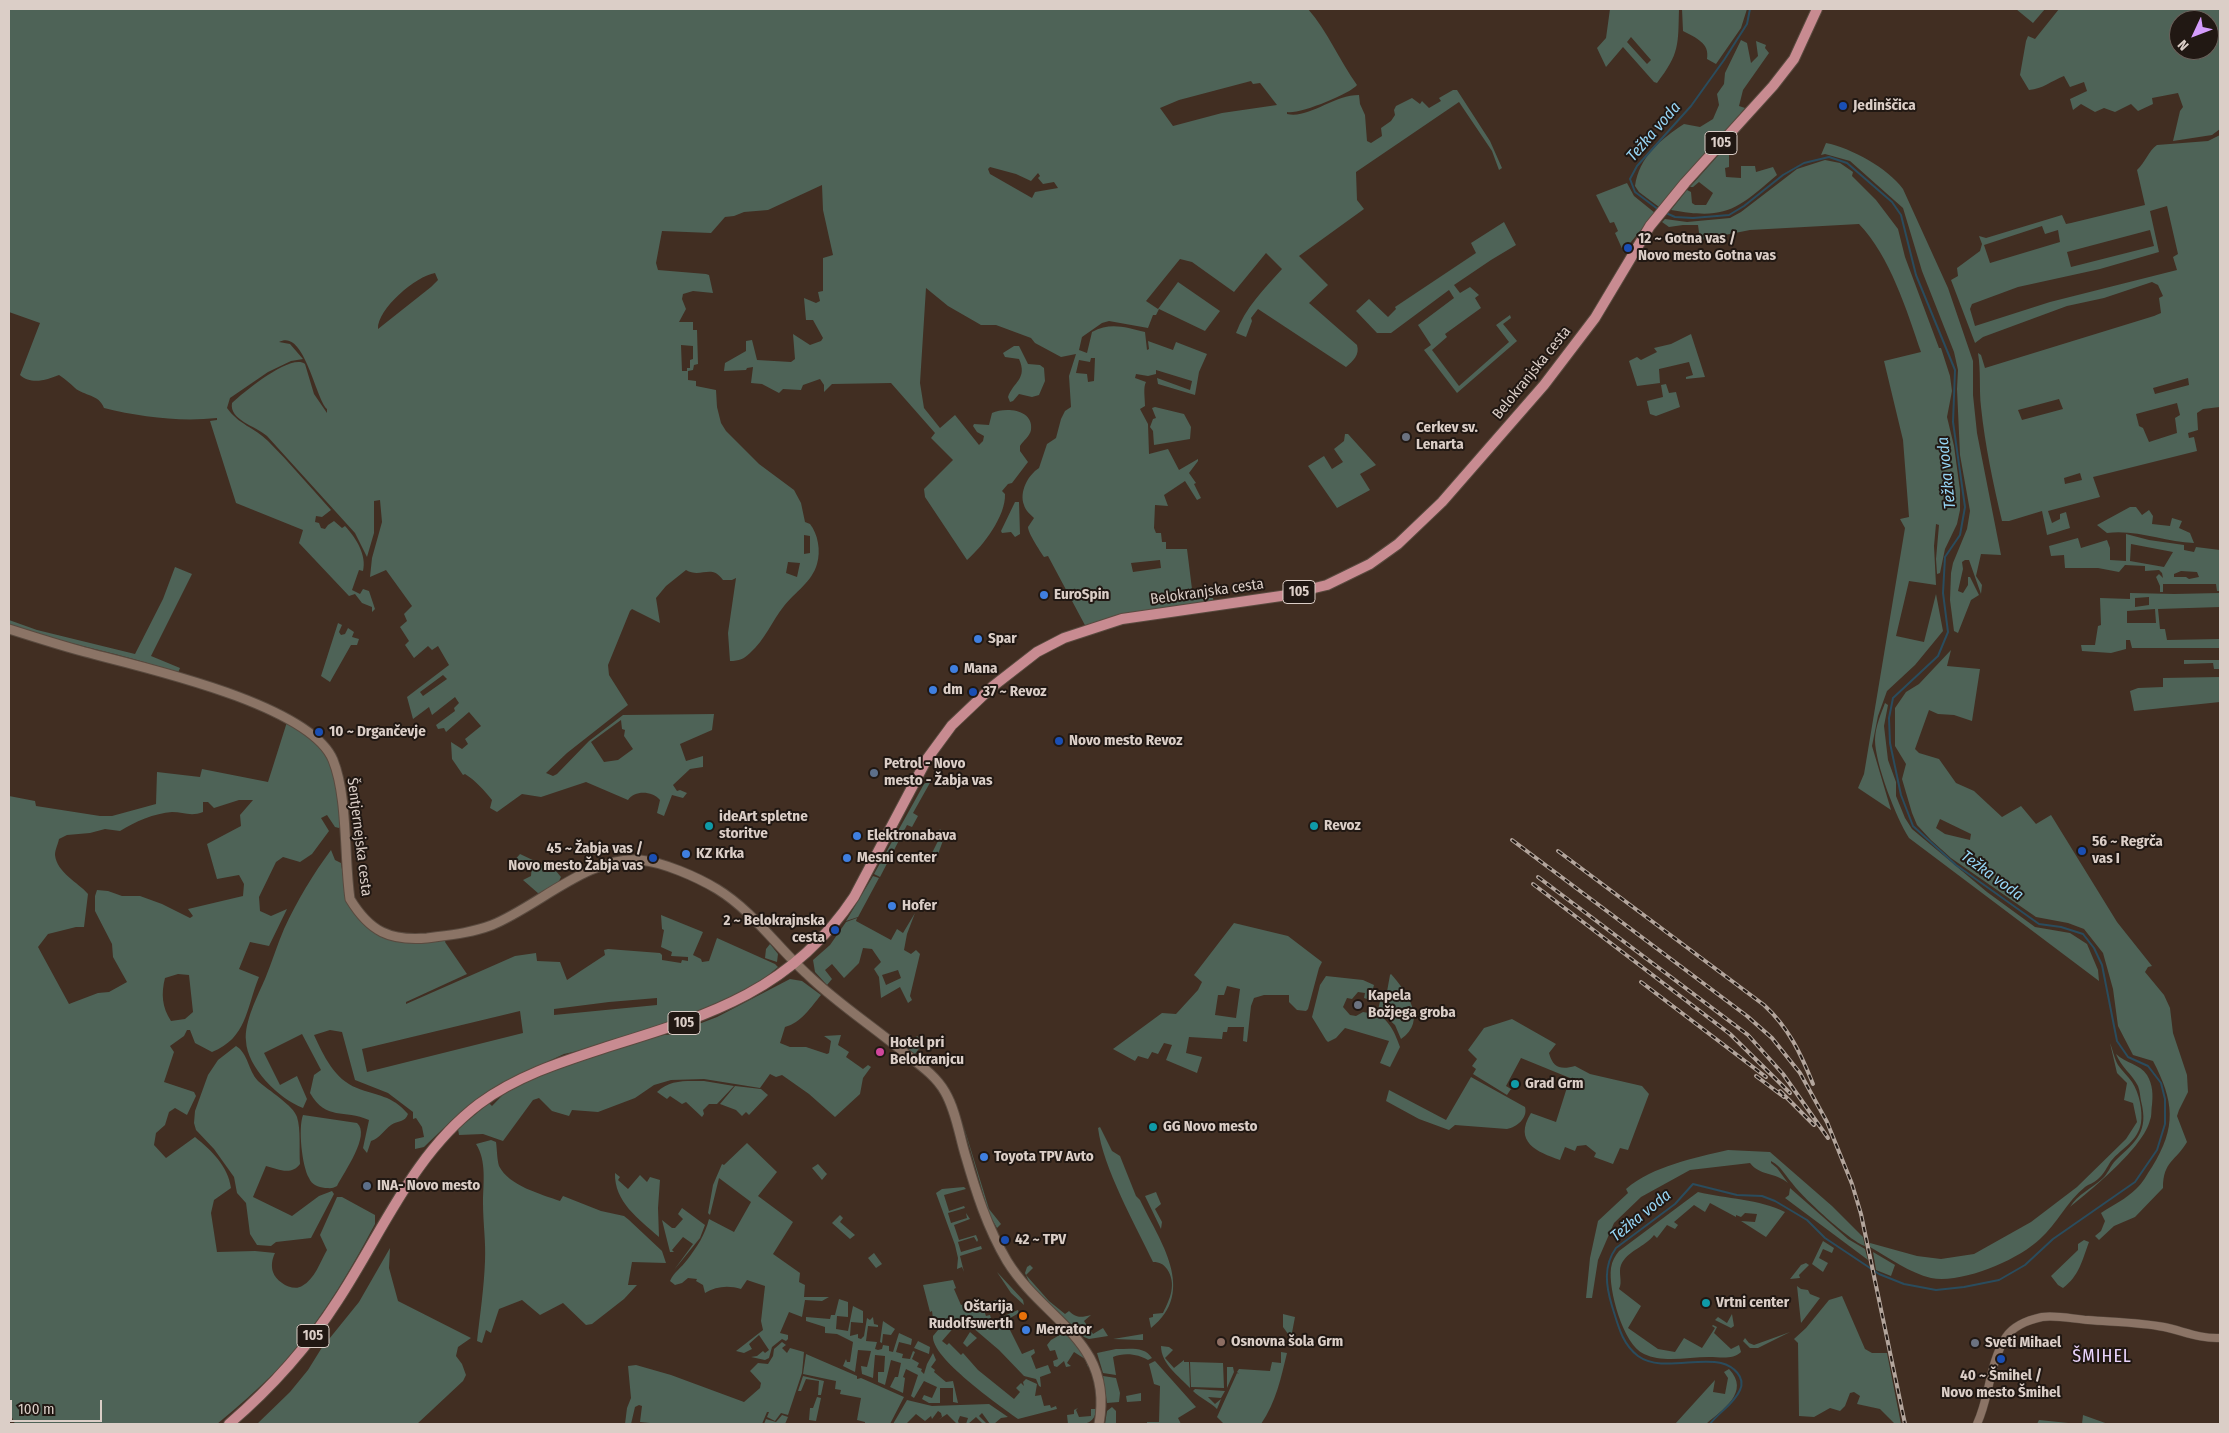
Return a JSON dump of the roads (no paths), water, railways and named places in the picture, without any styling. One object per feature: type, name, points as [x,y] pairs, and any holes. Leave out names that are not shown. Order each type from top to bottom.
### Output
[{"type":"main road","name":"Belokranjska cesta","points":[[796,963],[817,944],[850,903],[935,746],[952,724],[992,687],[1037,652],[1051,644],[1122,619],[1281,596],[1327,585],[1370,564],[1398,544],[1442,502],[1544,385],[1595,318],[1650,226],[1669,202],[1773,86],[1794,59],[1817,9]]},
{"type":"main road","name":"Šentjernejska cesta","points":[[9,629],[84,652],[135,664],[239,697],[278,713],[299,724],[315,736],[333,760],[340,792],[350,899],[369,924],[387,935],[402,939],[416,939],[477,930],[508,917],[596,868],[609,863],[640,860],[670,868],[715,887],[759,924],[827,992],[924,1068],[943,1088],[953,1108],[980,1206],[996,1241],[1022,1284],[1078,1339],[1095,1365],[1100,1380],[1102,1400],[1099,1424]]},
{"type":"main road","name":"105","points":[[228,1424],[268,1388],[314,1335],[343,1292],[419,1167],[443,1137],[478,1105],[526,1076],[558,1062],[697,1019],[759,989],[796,963]]},
{"type":"street","points":[[1977,1424],[1986,1399],[1991,1373],[2010,1333],[2020,1325],[2042,1318],[2089,1320],[2165,1327],[2193,1336],[2220,1338]]},
{"type":"waterway","name":"Težka voda","points":[[1659,210],[1635,192],[1630,179],[1637,166],[1691,106],[1724,60],[1747,24],[1750,9]]},
{"type":"waterway","name":"Težka voda","points":[[1666,213],[1675,217],[1693,218],[1729,215],[1744,206],[1783,175],[1804,163],[1829,157],[1847,163],[1892,202],[1901,215],[1916,275],[1955,370],[1953,422],[1965,507],[1960,535],[1945,557],[1943,593],[1948,632],[1938,656],[1893,698],[1889,718],[1890,743],[1901,795],[1913,826],[1956,865],[2039,924],[2061,927],[2083,934],[2094,948],[2102,965],[2117,1041],[2128,1057],[2148,1066],[2161,1083],[2165,1099],[2165,1124],[2157,1150],[2135,1182],[2053,1239],[2025,1265],[1999,1280],[1964,1287],[1936,1290],[1904,1284],[1879,1274],[1825,1238],[1807,1220],[1775,1201],[1762,1196],[1737,1195],[1693,1184],[1675,1204],[1616,1248],[1607,1269],[1607,1284],[1621,1334],[1628,1346],[1638,1356],[1647,1361],[1668,1364],[1721,1363],[1734,1369],[1740,1377],[1741,1385],[1737,1395],[1710,1424]]},
{"type":"railway","points":[[1512,840],[1747,1016],[1772,1038],[1800,1073],[1827,1122],[1852,1184],[1861,1214],[1905,1424]]},
{"type":"railway","points":[[1558,851],[1764,1005],[1787,1032],[1804,1062],[1813,1084]]},
{"type":"railway","points":[[1538,877],[1748,1035],[1783,1074],[1828,1138]]},
{"type":"railway","points":[[1533,884],[1730,1034],[1790,1093]]},
{"type":"railway","points":[[1641,982],[1766,1077]]},
{"type":"railway","points":[[1756,1076],[1784,1097]]},
{"type":"railway","points":[[1780,1091],[1814,1125]]},
{"type":"place","name":"Jedinščica","points":[[1843,106]]},
{"type":"place","name":"12 ~ Gotna vas / Novo mesto Gotna vas","points":[[1628,248]]},
{"type":"place","name":"Cerkev sv. Lenarta","points":[[1406,437]]},
{"type":"place","name":"EuroSpin","points":[[1044,595]]},
{"type":"place","name":"Spar","points":[[978,639]]},
{"type":"place","name":"Mana","points":[[954,669]]},
{"type":"place","name":"dm","points":[[933,690]]},
{"type":"place","name":"37 ~ Revoz","points":[[973,692]]},
{"type":"place","name":"10 ~ Drgančevje","points":[[319,732]]},
{"type":"place","name":"Novo mesto Revoz","points":[[1059,741]]},
{"type":"place","name":"Petrol - Novo mesto - Žabja vas","points":[[874,773]]},
{"type":"place","name":"ideArt spletne storitve","points":[[709,826]]},
{"type":"place","name":"Revoz","points":[[1314,826]]},
{"type":"place","name":"Elektronabava","points":[[857,836]]},
{"type":"place","name":"56 ~ Regrča vas I","points":[[2082,851]]},
{"type":"place","name":"KZ Krka","points":[[686,854]]},
{"type":"place","name":"45 ~ Žabja vas / Novo mesto Žabja vas","points":[[653,858]]},
{"type":"place","name":"Mesni center","points":[[847,858]]},
{"type":"place","name":"Hofer","points":[[892,906]]},
{"type":"place","name":"2 ~ Belokrajnska cesta","points":[[835,930]]},
{"type":"place","name":"Kapela Božjega groba","points":[[1358,1005]]},
{"type":"place","name":"Hotel pri Belokranjcu","points":[[880,1052]]},
{"type":"place","name":"Grad Grm","points":[[1515,1084]]},
{"type":"place","name":"GG Novo mesto","points":[[1153,1127]]},
{"type":"place","name":"Toyota TPV Avto","points":[[984,1157]]},
{"type":"place","name":"INA- Novo mesto","points":[[367,1186]]},
{"type":"place","name":"42 ~ TPV","points":[[1005,1240]]},
{"type":"place","name":"Vrtni center","points":[[1706,1303]]},
{"type":"place","name":"Oštarija Rudolfswerth","points":[[1023,1316]]},
{"type":"place","name":"Mercator","points":[[1026,1330]]},
{"type":"place","name":"Osnovna šola Grm","points":[[1221,1342]]},
{"type":"place","name":"Sveti Mihael","points":[[1975,1343]]},
{"type":"place","name":"40 ~ Šmihel / Novo mesto Šmihel","points":[[2001,1359]]},
{"type":"district","name":"ŠMIHEL","points":[[2102,1357]]}]
